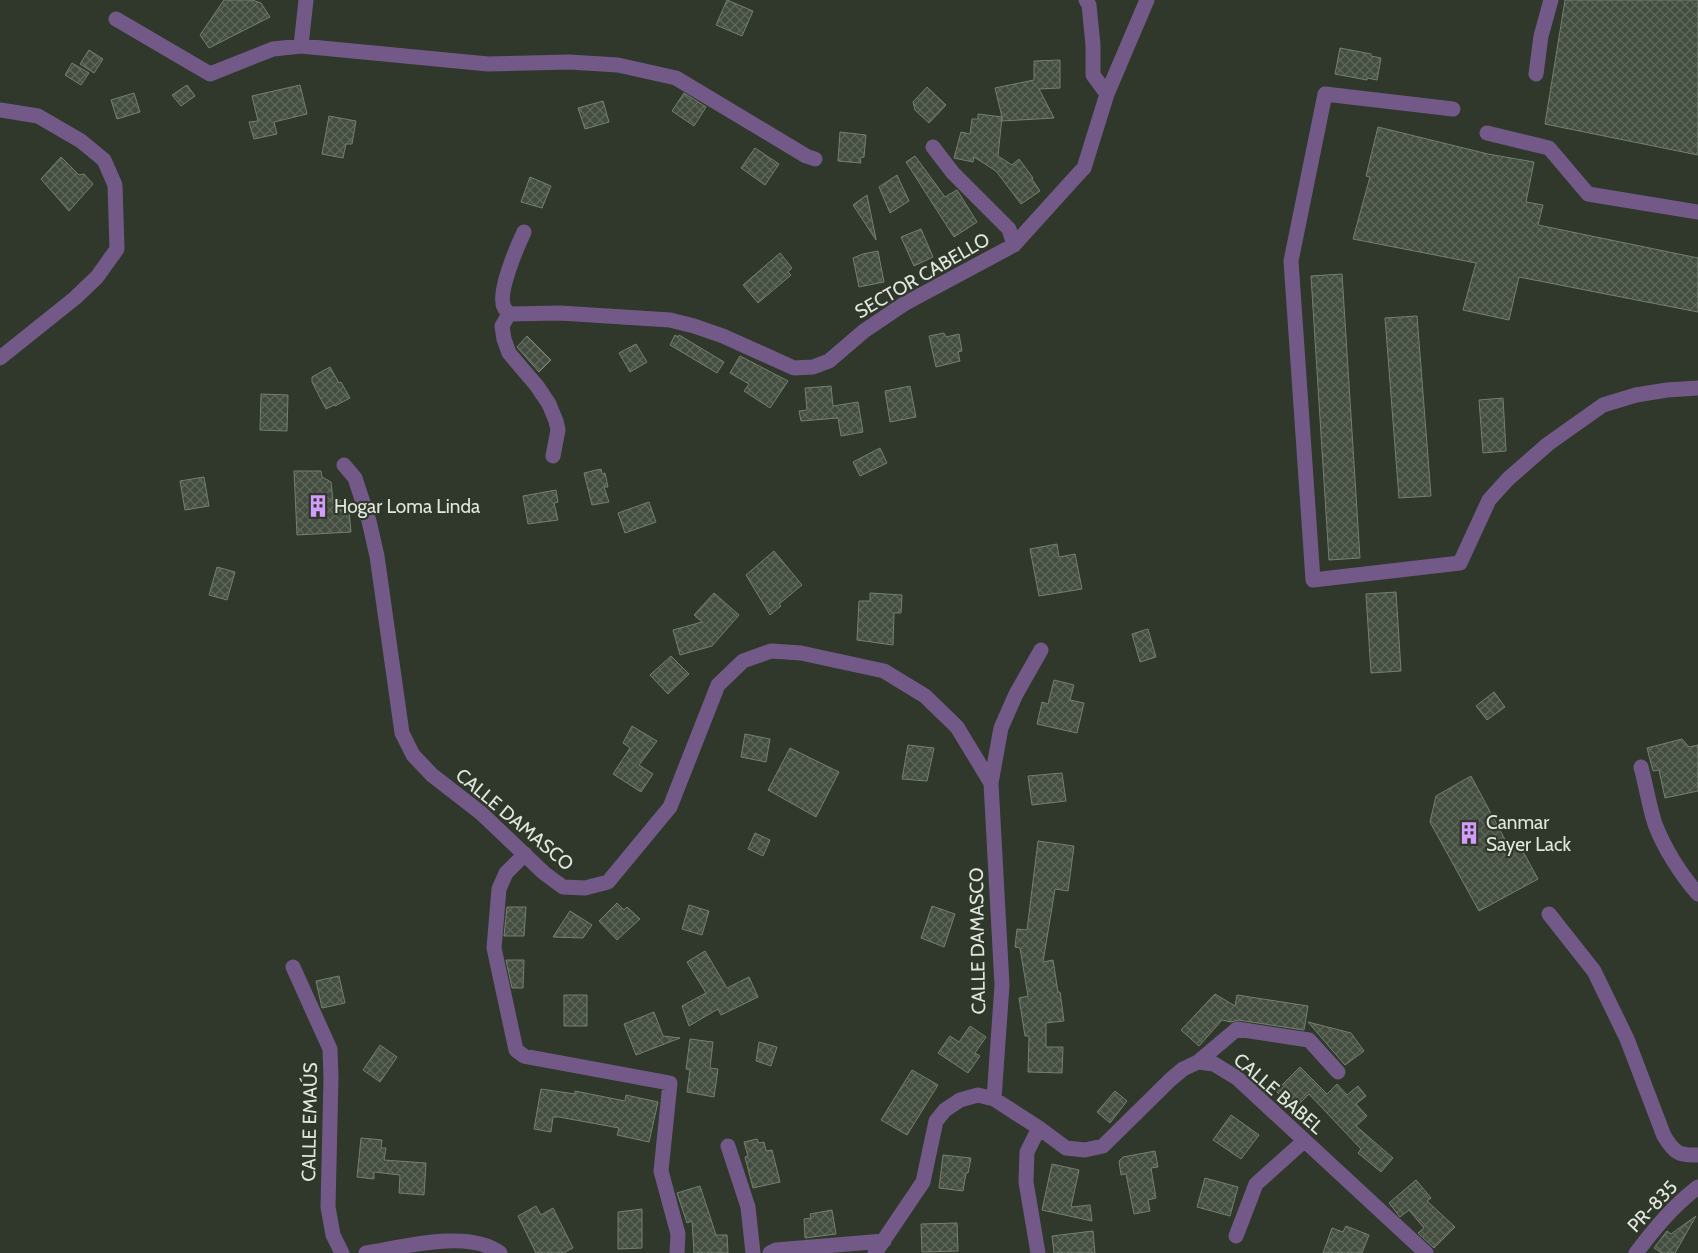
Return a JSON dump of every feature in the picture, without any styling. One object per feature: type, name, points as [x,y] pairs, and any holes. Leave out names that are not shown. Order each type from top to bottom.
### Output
[{"type":"street","points":[[301,46],[306,0]]},
{"type":"street","points":[[1086,0],[1089,5],[1093,45],[1093,75],[1107,94]]},
{"type":"street","name":"SECTOR CABELLO","points":[[509,314],[560,313],[670,320],[723,336],[794,368],[813,367],[829,361],[864,330],[904,304],[1014,245],[1084,168],[1107,94],[1147,0]]},
{"type":"street","points":[[1536,74],[1541,36],[1550,0]]},
{"type":"street","points":[[116,19],[210,74],[273,49],[301,46],[488,64],[569,62],[618,65],[676,78],[814,159]]},
{"type":"street","points":[[1453,109],[1325,94],[1291,261],[1313,580],[1460,563],[1489,500],[1508,479],[1548,444],[1603,405],[1636,395],[1698,388]]},
{"type":"street","points":[[0,110],[38,116],[81,142],[104,160],[115,184],[117,249],[98,277],[0,358]]},
{"type":"street","points":[[1487,133],[1549,148],[1588,194],[1698,212]]},
{"type":"street","name":"SECTOR CABELLO","points":[[933,147],[953,173],[1009,229],[1014,245]]},
{"type":"street","points":[[524,232],[510,263],[503,306],[509,314],[502,326],[509,354],[537,386],[549,404],[556,421],[558,430],[554,456]]},
{"type":"street","name":"CALLE DAMASCO","points":[[344,465],[355,478],[369,521],[377,556],[402,734],[413,755],[432,775],[481,813],[544,874],[563,887],[585,888],[608,882],[670,807],[718,685],[743,661],[771,651],[801,652],[884,671],[925,696],[957,727],[991,783]]},
{"type":"street","name":"CALLE DAMASCO","points":[[994,1099],[1002,985],[991,783],[1001,728],[1016,694],[1041,650]]},
{"type":"street","points":[[1641,767],[1656,825],[1673,859],[1689,884],[1698,894]]},
{"type":"street","points":[[525,854],[506,873],[498,889],[494,948],[516,1050],[524,1056],[670,1083],[661,1171],[678,1234],[677,1253]]},
{"type":"street","points":[[1549,914],[1594,971],[1627,1039],[1664,1136],[1674,1151],[1688,1156],[1698,1155]]},
{"type":"street","name":"CALLE EMAÚS","points":[[293,968],[330,1049],[328,1207],[333,1236],[342,1253]]},
{"type":"street","points":[[770,1253],[776,1250],[879,1247],[923,1182],[936,1121],[945,1110],[960,1100],[978,1095],[994,1099],[1066,1148],[1085,1150],[1103,1146],[1170,1080],[1184,1069],[1198,1062],[1237,1029],[1309,1040],[1338,1072]]},
{"type":"street","name":"CALLE BABEL","points":[[1198,1062],[1214,1064],[1237,1078],[1426,1253]]},
{"type":"street","points":[[1038,1253],[1026,1182],[1027,1152],[1039,1128]]},
{"type":"street","points":[[1236,1236],[1256,1184],[1304,1141]]},
{"type":"street","points":[[728,1146],[748,1207],[752,1253]]},
{"type":"street","name":"PR-835","points":[[1636,1253],[1659,1222],[1681,1200],[1698,1187]]},
{"type":"street","points":[[366,1253],[455,1240],[478,1242],[491,1246],[500,1253]]},
{"type":"building","points":[[224,0],[252,0],[261,3],[270,17],[209,48],[200,35]]},
{"type":"building","points":[[727,0],[753,11],[742,36],[716,25]]},
{"type":"building","points":[[1565,0],[1698,0],[1698,155],[1545,124]]},
{"type":"building","points":[[1340,48],[1371,54],[1371,56],[1381,58],[1377,80],[1335,74]]},
{"type":"building","points":[[89,50],[103,59],[94,73],[80,64]]},
{"type":"building","points":[[1060,60],[1060,88],[1039,89],[1054,118],[1002,121],[995,88],[1034,80],[1034,61]]},
{"type":"building","points":[[72,63],[89,73],[81,85],[65,75]]},
{"type":"building","points":[[187,85],[195,96],[181,106],[172,95]]},
{"type":"building","points":[[300,85],[307,114],[274,122],[277,134],[254,139],[249,122],[258,121],[252,96]]},
{"type":"building","points":[[927,87],[946,105],[929,123],[915,110],[913,102]]},
{"type":"building","points":[[134,93],[140,112],[117,119],[111,100]]},
{"type":"building","points":[[684,93],[706,107],[694,126],[672,111]]},
{"type":"building","points":[[603,101],[609,122],[585,129],[578,108]]},
{"type":"building","points":[[978,114],[1002,117],[998,156],[1012,165],[1019,159],[1040,191],[1021,204],[996,171],[974,157],[973,162],[954,158],[961,132],[970,134],[972,119],[978,119]]},
{"type":"building","points":[[329,116],[356,121],[352,144],[346,144],[343,158],[322,154]]},
{"type":"building","points":[[1378,127],[1488,154],[1534,162],[1526,202],[1543,205],[1538,225],[1698,258],[1698,312],[1519,277],[1509,320],[1463,310],[1476,263],[1353,239],[1370,177],[1366,176]]},
{"type":"building","points":[[840,132],[866,135],[864,157],[860,158],[861,163],[838,161]]},
{"type":"building","points":[[755,148],[779,164],[765,185],[741,168]]},
{"type":"building","points":[[915,156],[945,197],[957,190],[977,222],[954,237],[906,162]]},
{"type":"building","points":[[61,157],[79,175],[84,174],[93,184],[69,211],[41,179]]},
{"type":"building","points":[[897,175],[909,201],[890,213],[879,187]]},
{"type":"building","points":[[530,177],[551,186],[542,208],[521,202]]},
{"type":"building","points":[[867,195],[876,239],[876,240],[853,205]]},
{"type":"building","points":[[921,229],[933,257],[914,266],[901,237]]},
{"type":"building","points":[[878,251],[884,282],[859,287],[853,258]]},
{"type":"building","points":[[780,253],[792,268],[788,272],[791,275],[758,303],[743,285]]},
{"type":"building","points":[[1342,274],[1360,558],[1329,560],[1311,276]]},
{"type":"building","points":[[1417,316],[1431,496],[1399,498],[1385,318]]},
{"type":"building","points":[[944,333],[946,337],[959,334],[962,351],[958,352],[960,361],[936,367],[929,336]]},
{"type":"building","points":[[675,335],[678,337],[679,335],[724,362],[717,373],[670,345]]},
{"type":"building","points":[[527,336],[551,360],[539,372],[517,347]]},
{"type":"building","points":[[636,344],[647,362],[630,372],[619,353]]},
{"type":"building","points":[[740,356],[788,381],[770,408],[744,391],[749,384],[730,373]]},
{"type":"building","points":[[330,367],[350,398],[326,409],[312,382],[312,377]]},
{"type":"building","points":[[831,386],[833,406],[858,402],[863,432],[841,436],[838,418],[801,421],[799,411],[807,410],[805,388]]},
{"type":"building","points":[[910,386],[916,417],[890,422],[885,391]]},
{"type":"building","points":[[261,394],[288,395],[287,431],[260,430]]},
{"type":"building","points":[[1503,398],[1506,451],[1483,453],[1479,400]]},
{"type":"building","points":[[880,448],[887,463],[860,476],[853,462]]},
{"type":"building","points":[[601,469],[602,474],[605,473],[608,487],[604,487],[609,502],[592,505],[584,473]]},
{"type":"building","name":"Hogar Loma Linda","points":[[294,471],[321,471],[322,477],[331,482],[333,501],[340,500],[341,511],[349,510],[351,532],[297,535]]},
{"type":"building","points":[[204,477],[209,506],[185,510],[180,481]]},
{"type":"building","points":[[556,490],[558,502],[554,503],[558,520],[528,524],[523,496]]},
{"type":"building","points":[[649,502],[656,522],[625,533],[618,513]]},
{"type":"building","points":[[1057,544],[1059,557],[1075,554],[1082,589],[1039,596],[1030,549]]},
{"type":"building","points":[[774,551],[802,585],[779,604],[781,606],[770,615],[746,575]]},
{"type":"building","points":[[217,567],[235,572],[227,600],[209,595]]},
{"type":"building","points":[[1396,592],[1401,671],[1371,673],[1366,594]]},
{"type":"building","points":[[714,593],[739,615],[712,646],[680,655],[673,630],[702,622],[694,615]]},
{"type":"building","points":[[870,593],[902,595],[901,613],[894,613],[893,645],[857,640],[859,601],[870,601]]},
{"type":"building","points":[[1148,629],[1156,657],[1140,662],[1132,634]]},
{"type":"building","points":[[671,656],[689,674],[668,694],[650,675]]},
{"type":"building","points":[[1054,680],[1074,685],[1070,700],[1084,703],[1077,733],[1037,724],[1042,702],[1048,704]]},
{"type":"building","points":[[1494,692],[1505,707],[1487,720],[1476,706]]},
{"type":"building","points":[[632,726],[657,741],[639,765],[653,774],[641,792],[613,774],[630,748],[623,743]]},
{"type":"building","points":[[745,734],[770,739],[766,762],[741,757]]},
{"type":"building","points":[[1682,739],[1689,747],[1698,745],[1698,791],[1665,798],[1659,770],[1653,771],[1647,748]]},
{"type":"building","points":[[908,745],[934,748],[927,781],[902,779]]},
{"type":"building","points":[[790,748],[839,772],[816,817],[768,790]]},
{"type":"building","points":[[1062,773],[1066,801],[1032,805],[1028,776]]},
{"type":"building","name":"Canmar Sayer Lack","points":[[1471,776],[1510,849],[1519,844],[1538,879],[1479,911],[1430,822],[1436,796]]},
{"type":"building","points":[[755,833],[770,840],[763,856],[748,849]]},
{"type":"building","points":[[1038,841],[1074,846],[1068,891],[1055,889],[1043,962],[1053,960],[1058,992],[1060,992],[1064,1021],[1046,1023],[1046,1047],[1063,1047],[1062,1073],[1028,1072],[1029,1036],[1025,1036],[1019,998],[1028,996],[1020,948],[1015,947],[1017,929],[1027,930]]},
{"type":"building","points":[[617,903],[624,910],[627,907],[640,919],[617,940],[599,921]]},
{"type":"building","points":[[689,905],[709,911],[702,935],[682,929]]},
{"type":"building","points":[[932,906],[955,914],[944,947],[921,938]]},
{"type":"building","points":[[507,907],[526,907],[524,936],[504,936]]},
{"type":"building","points":[[570,911],[592,925],[583,938],[553,937]]},
{"type":"building","points":[[705,951],[727,988],[749,977],[758,997],[721,1015],[718,1009],[689,1026],[682,1006],[706,993],[687,962]]},
{"type":"building","points":[[506,960],[524,960],[523,988],[512,988]]},
{"type":"building","points":[[339,976],[345,1003],[322,1008],[316,981]]},
{"type":"building","points":[[1215,994],[1235,1006],[1237,995],[1308,1006],[1304,1030],[1238,1020],[1231,1022],[1222,1020],[1199,1046],[1181,1030]]},
{"type":"building","points":[[564,995],[587,995],[587,1026],[564,1026]]},
{"type":"building","points":[[654,1012],[663,1036],[680,1038],[636,1055],[624,1024]]},
{"type":"building","points":[[1308,1022],[1351,1033],[1364,1051],[1345,1065]]},
{"type":"building","points":[[970,1026],[986,1037],[975,1053],[980,1056],[968,1073],[938,1053],[950,1036],[959,1042]]},
{"type":"building","points":[[690,1039],[713,1042],[710,1068],[718,1069],[714,1097],[687,1092],[690,1070],[686,1069]]},
{"type":"building","points":[[759,1042],[777,1047],[771,1066],[756,1061]]},
{"type":"building","points":[[380,1045],[397,1057],[380,1082],[363,1070]]},
{"type":"building","points":[[1300,1067],[1327,1094],[1337,1084],[1347,1095],[1358,1086],[1366,1096],[1356,1104],[1367,1116],[1356,1126],[1393,1158],[1381,1172],[1358,1153],[1361,1149],[1309,1094],[1294,1109],[1276,1091]]},
{"type":"building","points":[[912,1070],[938,1085],[907,1135],[881,1120]]},
{"type":"building","points":[[541,1089],[575,1094],[575,1091],[625,1101],[626,1095],[658,1102],[649,1142],[617,1135],[619,1128],[559,1117],[553,1117],[551,1132],[534,1129]]},
{"type":"building","points":[[1115,1091],[1127,1101],[1110,1123],[1097,1112]]},
{"type":"building","points":[[1231,1115],[1259,1135],[1241,1159],[1213,1140]]},
{"type":"building","points":[[361,1138],[382,1140],[381,1148],[386,1148],[384,1160],[426,1163],[424,1195],[399,1193],[400,1175],[374,1172],[374,1179],[357,1177]]},
{"type":"building","points":[[757,1139],[759,1143],[764,1142],[766,1151],[772,1150],[780,1182],[753,1188],[745,1157],[748,1156],[744,1142]]},
{"type":"building","points":[[1155,1151],[1158,1167],[1151,1168],[1156,1198],[1148,1200],[1150,1211],[1134,1214],[1126,1174],[1121,1175],[1119,1161],[1123,1157]]},
{"type":"building","points":[[943,1155],[971,1158],[963,1191],[939,1188]]},
{"type":"building","points":[[1052,1164],[1079,1170],[1071,1207],[1090,1205],[1092,1221],[1042,1210]]},
{"type":"building","points":[[1205,1178],[1238,1187],[1230,1216],[1197,1207]]},
{"type":"building","points":[[1416,1180],[1431,1198],[1427,1201],[1455,1227],[1434,1248],[1418,1233],[1424,1228],[1409,1210],[1400,1217],[1389,1203]]},
{"type":"building","points":[[700,1186],[716,1235],[727,1235],[728,1253],[694,1253],[692,1221],[687,1223],[677,1193]]},
{"type":"building","points":[[536,1206],[541,1215],[553,1208],[573,1248],[563,1253],[536,1253],[518,1216]]},
{"type":"building","points":[[642,1209],[642,1248],[618,1249],[618,1212]]},
{"type":"building","points":[[832,1210],[836,1234],[805,1238],[804,1219],[811,1218],[810,1214]]},
{"type":"building","points":[[1696,1216],[1675,1253],[1662,1253],[1654,1248],[1667,1231],[1671,1234]]},
{"type":"building","points":[[957,1223],[958,1251],[922,1252],[921,1224]]},
{"type":"building","points":[[1346,1226],[1369,1235],[1362,1253],[1323,1253],[1332,1228],[1343,1232]]},
{"type":"building","points":[[1093,1231],[1095,1253],[1054,1253],[1052,1236]]},
{"type":"place","name":"Hogar Loma Linda","points":[[318,506]]},
{"type":"place","name":"Canmar Sayer Lack","points":[[1469,833]]}]
